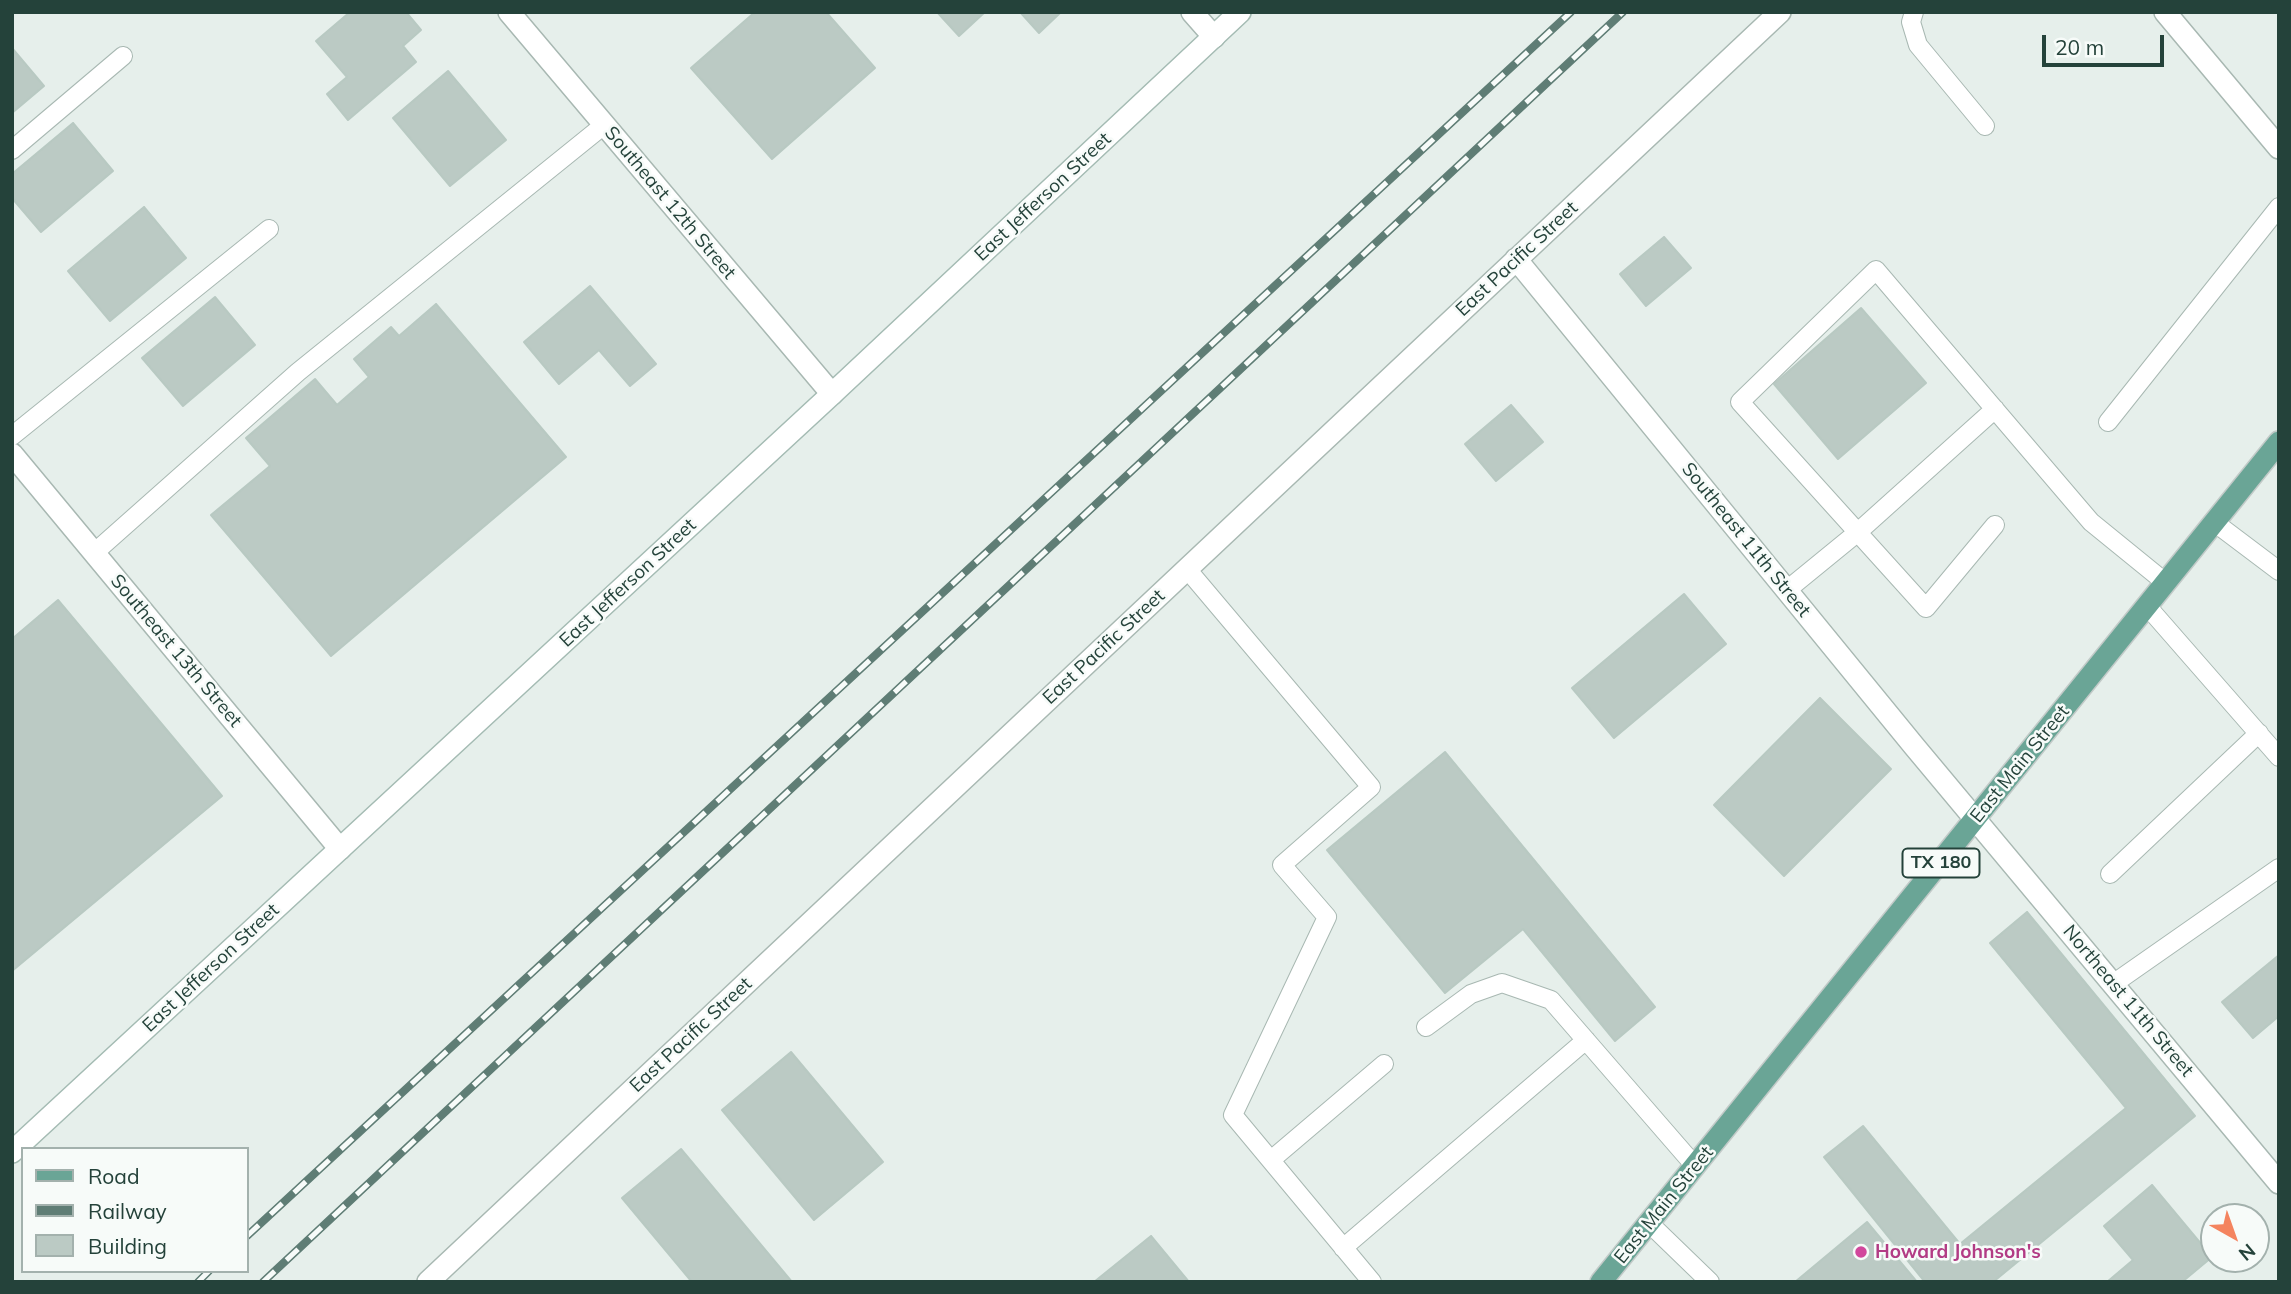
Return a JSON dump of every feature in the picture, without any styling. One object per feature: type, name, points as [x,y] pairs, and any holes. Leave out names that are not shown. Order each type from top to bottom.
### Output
[{"type":"main road","name":"East Main Street","points":[[1601,1282],[2279,442]]},
{"type":"street","name":"Southeast 12th Street","points":[[509,12],[832,394]]},
{"type":"street","points":[[1192,12],[1214,37]]},
{"type":"street","name":"East Jefferson Street","points":[[14,1146],[832,394],[1240,12]]},
{"type":"street","name":"East Pacific Street","points":[[428,1282],[1780,12]]},
{"type":"street","points":[[2165,12],[2279,148]]},
{"type":"street","name":"Southeast 11th Street","points":[[1516,260],[1976,820]]},
{"type":"street","name":"Southeast 13th Street","points":[[12,454],[340,849]]},
{"type":"street","name":"Northeast 11th Street","points":[[1976,820],[2279,1183]]},
{"type":"lane","points":[[1914,12],[1911,22],[1918,45],[1985,126]]},
{"type":"lane","points":[[12,150],[124,56]]},
{"type":"lane","points":[[94,553],[298,372],[604,125]]},
{"type":"lane","points":[[2108,422],[2279,207]]},
{"type":"lane","points":[[12,436],[269,229]]},
{"type":"lane","points":[[1995,525],[1926,608],[1740,402],[1876,270],[2091,522],[2166,583]]},
{"type":"lane","points":[[1787,590],[1858,532],[1995,409]]},
{"type":"lane","points":[[2214,522],[2279,571]]},
{"type":"lane","points":[[1187,569],[1371,787],[1282,865],[1327,918],[1233,1115],[1372,1282]]},
{"type":"lane","points":[[2147,606],[2279,757]]},
{"type":"lane","points":[[2110,874],[2259,733]]},
{"type":"lane","points":[[2113,984],[2279,868]]},
{"type":"lane","points":[[1426,1027],[1471,995],[1502,983],[1551,1000],[1695,1167]]},
{"type":"lane","points":[[1343,1248],[1586,1040]]},
{"type":"lane","points":[[1271,1160],[1384,1064]]},
{"type":"lane","points":[[1649,1223],[1710,1282]]},
{"type":"building","points":[[350,12],[406,12],[421,30],[403,46],[416,62],[348,120],[327,94],[347,77],[316,41]]},
{"type":"building","points":[[755,12],[826,12],[875,68],[772,159],[691,68]]},
{"type":"building","points":[[937,12],[985,12],[959,36]]},
{"type":"building","points":[[1020,12],[1059,12],[1060,13],[1039,33]]},
{"type":"building","points":[[12,48],[44,86],[12,113]]},
{"type":"building","points":[[448,71],[506,140],[450,186],[393,118]]},
{"type":"building","points":[[73,123],[113,171],[41,232],[12,198],[12,174]]},
{"type":"building","points":[[144,207],[186,258],[110,321],[68,271]]},
{"type":"building","points":[[1664,237],[1691,268],[1646,306],[1620,274]]},
{"type":"building","points":[[590,286],[656,364],[630,386],[599,350],[559,384],[524,342]]},
{"type":"building","points":[[215,297],[255,345],[183,406],[142,358]]},
{"type":"building","points":[[436,304],[566,457],[331,656],[211,515],[270,466],[246,438],[315,379],[337,405],[369,377],[354,359],[391,327],[399,336]]},
{"type":"building","points":[[1861,308],[1926,383],[1838,459],[1774,384]]},
{"type":"building","points":[[1511,405],[1543,442],[1496,481],[1465,444]]},
{"type":"building","points":[[1684,594],[1726,644],[1614,738],[1572,688]]},
{"type":"building","points":[[58,600],[222,796],[12,971],[12,639]]},
{"type":"building","points":[[1820,698],[1891,769],[1784,876],[1714,805]]},
{"type":"building","points":[[1445,752],[1655,1007],[1615,1041],[1523,929],[1445,993],[1327,850]]},
{"type":"building","points":[[2027,912],[2195,1116],[1993,1282],[1925,1282],[1824,1157],[1863,1126],[1960,1244],[2126,1108],[1990,943]]},
{"type":"building","points":[[2279,955],[2279,1016],[2253,1038],[2222,1002]]},
{"type":"building","points":[[791,1052],[883,1162],[814,1220],[722,1110]]},
{"type":"building","points":[[681,1149],[792,1282],[692,1282],[622,1198]]},
{"type":"building","points":[[2152,1185],[2200,1243],[2200,1267],[2182,1282],[2107,1282],[2133,1260],[2104,1226]]},
{"type":"building","name":"Howard Johnson's","points":[[1867,1222],[1917,1282],[1795,1282]]},
{"type":"building","points":[[1151,1236],[1189,1282],[1094,1282]]},
{"type":"railway","points":[[248,1235],[1571,12]]},
{"type":"railway","points":[[263,1282],[1623,12]]},
{"type":"railway","points":[[198,1282],[207,1273]]},
{"type":"place","name":"Howard Johnson's","points":[[1861,1252]]}]
